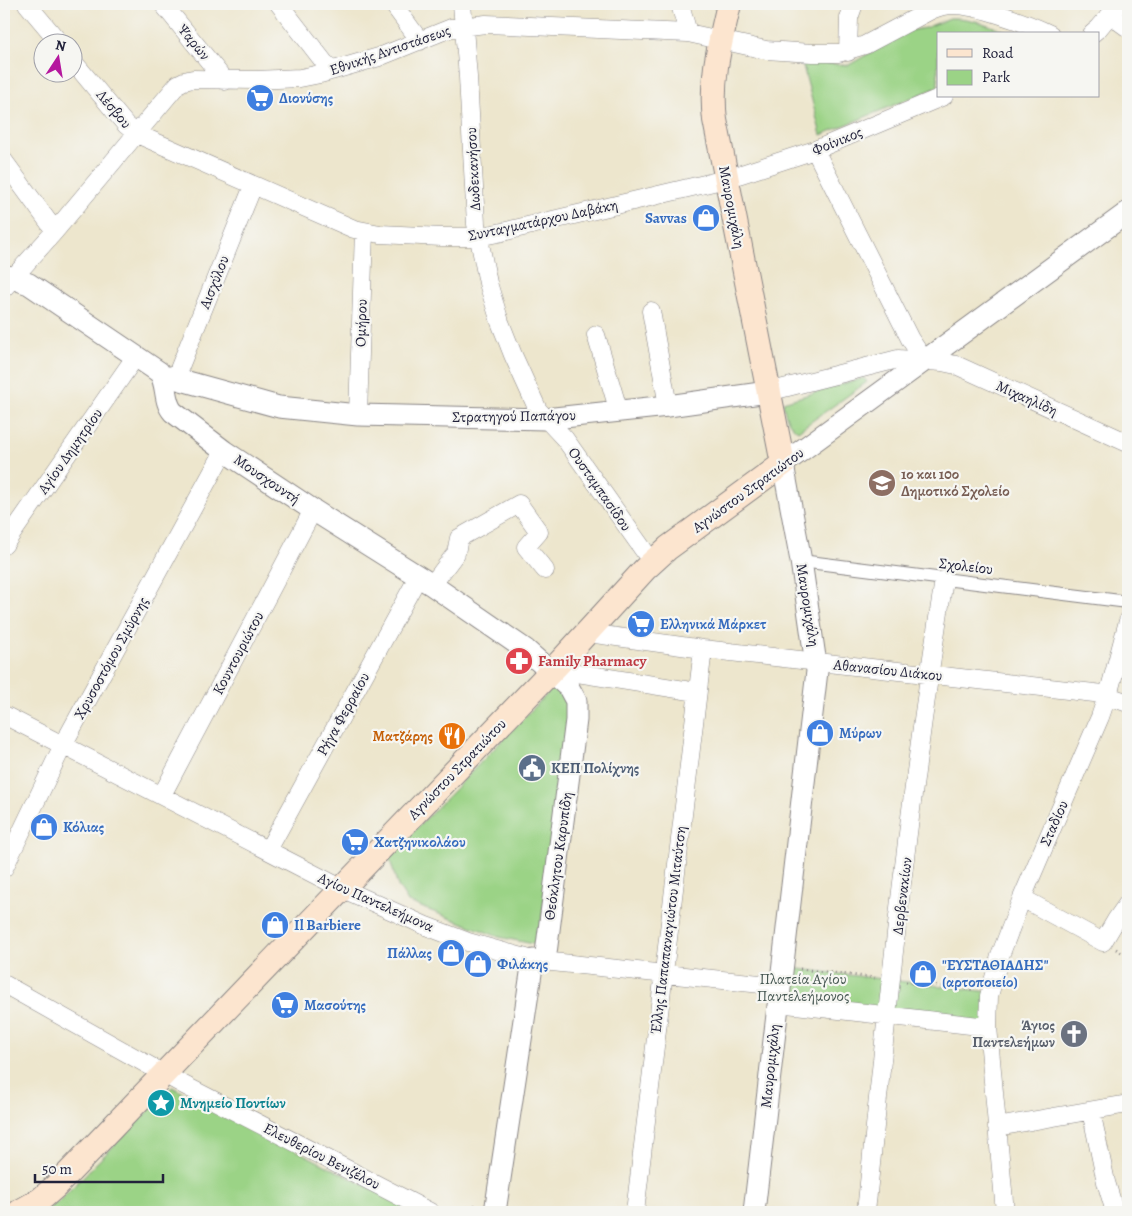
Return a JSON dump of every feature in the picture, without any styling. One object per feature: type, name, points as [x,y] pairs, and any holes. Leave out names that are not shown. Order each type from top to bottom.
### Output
[{"type":"main road","name":"Μαυρομιχάλη","points":[[729,4],[714,76],[713,103],[717,133],[782,464]]},
{"type":"main road","name":"Αγνώστου Στρατιώτου","points":[[19,1212],[40,1200],[52,1190],[588,633],[652,562],[782,464]]},
{"type":"street","points":[[27,4],[50,32]]},
{"type":"street","name":"Ψαρών","points":[[162,4],[225,81]]},
{"type":"street","points":[[279,4],[331,72]]},
{"type":"street","points":[[393,4],[420,41]]},
{"type":"street","name":"Δωδεκανήσου","points":[[462,4],[478,237],[488,283],[506,340],[535,405],[545,419]]},
{"type":"street","points":[[680,4],[688,33]]},
{"type":"street","points":[[854,4],[849,18],[848,52],[881,37],[931,10],[948,4],[992,13],[1045,32]]},
{"type":"street","points":[[1094,32],[1114,9],[1128,28]]},
{"type":"street","name":"Εθνικής Αντιστάσεως","points":[[7,280],[55,230],[181,82],[193,79],[225,81],[300,78],[331,72],[379,57],[451,28],[463,26],[509,24],[688,33],[766,50],[830,54],[848,52]]},
{"type":"street","name":"Λέσβου","points":[[82,72],[126,125],[137,134]]},
{"type":"street","name":"Φοίνικος","points":[[726,179],[815,150],[939,98]]},
{"type":"street","name":"Συνταγματάρχου Δαβάκη","points":[[137,134],[252,186],[345,225],[364,231],[408,236],[478,237],[726,179]]},
{"type":"street","points":[[815,150],[910,339],[924,360]]},
{"type":"street","points":[[4,161],[55,230]]},
{"type":"street","name":"Αισχύλου","points":[[169,378],[252,186]]},
{"type":"street","name":"Αγνώστου Στρατιώτου","points":[[782,464],[1128,212]]},
{"type":"street","name":"Ομήρου","points":[[358,415],[364,231]]},
{"type":"street","points":[[7,280],[27,282],[169,378]]},
{"type":"street","points":[[651,311],[668,406]]},
{"type":"street","points":[[596,335],[619,412]]},
{"type":"street","name":"Αγίου Δημητρίου","points":[[4,545],[136,356]]},
{"type":"street","name":"Στρατηγού Παπάγου","points":[[169,378],[280,406],[358,415],[545,419],[619,412],[768,392],[898,359],[924,360]]},
{"type":"street","name":"Μιχαηλίδη","points":[[924,360],[956,366],[1128,443]]},
{"type":"street","name":"Μουσχουντή","points":[[169,378],[170,408],[224,450],[313,510],[425,581],[526,650],[551,671]]},
{"type":"street","name":"Ουσταμπασίδου","points":[[545,419],[565,439],[652,562]]},
{"type":"street","name":"Χρυσοστόμου Σμύρνης","points":[[4,868],[62,745],[224,450]]},
{"type":"street","name":"Μαυρομιχάλη","points":[[754,1212],[816,685],[817,662],[801,561],[782,464]]},
{"type":"street","name":"Ρήγα Φερραίου","points":[[268,850],[425,581],[456,553],[458,538],[519,504],[540,532],[526,548],[545,570]]},
{"type":"street","name":"Κουντουριώτου","points":[[162,795],[313,510]]},
{"type":"street","name":"Σχολείου","points":[[801,561],[1128,602]]},
{"type":"street","name":"Δερβενακίων","points":[[866,1212],[887,1016],[929,675],[944,580]]},
{"type":"street","name":"Σταδίου","points":[[1005,1212],[988,1027],[989,1002],[996,970],[1022,898],[1097,726],[1108,695],[1128,621]]},
{"type":"street","name":"Αθανασίου Διάκου","points":[[588,633],[703,649],[1108,695],[1128,703]]},
{"type":"street","name":"Έλλης Παπαπαναγιώτου Μιταύτση","points":[[635,1212],[703,649]]},
{"type":"street","points":[[551,671],[571,672],[697,692]]},
{"type":"street","name":"Θεόκλητου Καρυπίδη","points":[[495,1212],[539,960],[577,714],[573,694],[551,671]]},
{"type":"street","name":"Αγίου Παντελεήμονα","points":[[4,715],[342,888],[448,935],[496,951],[539,960],[663,975],[887,1016],[988,1027]]},
{"type":"street","points":[[1022,898],[1102,942],[1128,904]]},
{"type":"street","name":"Ελευθερίου Βενιζέλου","points":[[4,984],[164,1074],[430,1212]]},
{"type":"street","points":[[997,1127],[1128,1104]]},
{"type":"street","points":[[1091,1111],[1106,1182],[1115,1212]]},
{"type":"green space","points":[[950,18],[958,18],[1007,32],[937,32],[937,87],[821,135],[802,62],[849,65],[908,31],[925,28]]},
{"type":"green space","points":[[864,378],[867,382],[798,431],[787,419],[783,402]]},
{"type":"green space","points":[[555,686],[570,709],[538,945],[499,937],[408,902],[398,886],[389,857]]},
{"type":"green space","name":"Πλατεία Αγίου Παντελεήμονος","points":[[782,967],[990,992],[988,1027],[778,1004]]},
{"type":"green space","points":[[172,1087],[417,1212],[43,1212],[59,1201]]},
{"type":"place","name":"Διονύσης","points":[[260,98]]},
{"type":"place","name":"Savvas","points":[[706,218]]},
{"type":"place","name":"1ο και 10ο Δημοτικό Σχολείο","points":[[882,483]]},
{"type":"place","name":"Ελληνικά Μάρκετ","points":[[641,624]]},
{"type":"place","name":"Family Pharmacy","points":[[519,661]]},
{"type":"place","name":"Μύρων","points":[[820,733]]},
{"type":"place","name":"Ματζάρης","points":[[452,736]]},
{"type":"place","name":"ΚΕΠ Πολίχνης","points":[[532,768]]},
{"type":"place","name":"Κόλιας","points":[[44,827]]},
{"type":"place","name":"Χατζηνικολάου","points":[[355,842]]},
{"type":"place","name":"Il Barbiere","points":[[275,925]]},
{"type":"place","name":"Πάλλας","points":[[451,953]]},
{"type":"place","name":"Φιλάκης","points":[[478,964]]},
{"type":"place","name":"\"ΕΥΣΤΑΘΙΑΔΗΣ\" (αρτοποιείο)","points":[[923,974]]},
{"type":"place","name":"Μασούτης","points":[[285,1005]]},
{"type":"place","name":"Άγιος Παντελεήμων","points":[[1074,1034]]},
{"type":"place","name":"Μνημείο Ποντίων","points":[[161,1103]]}]
